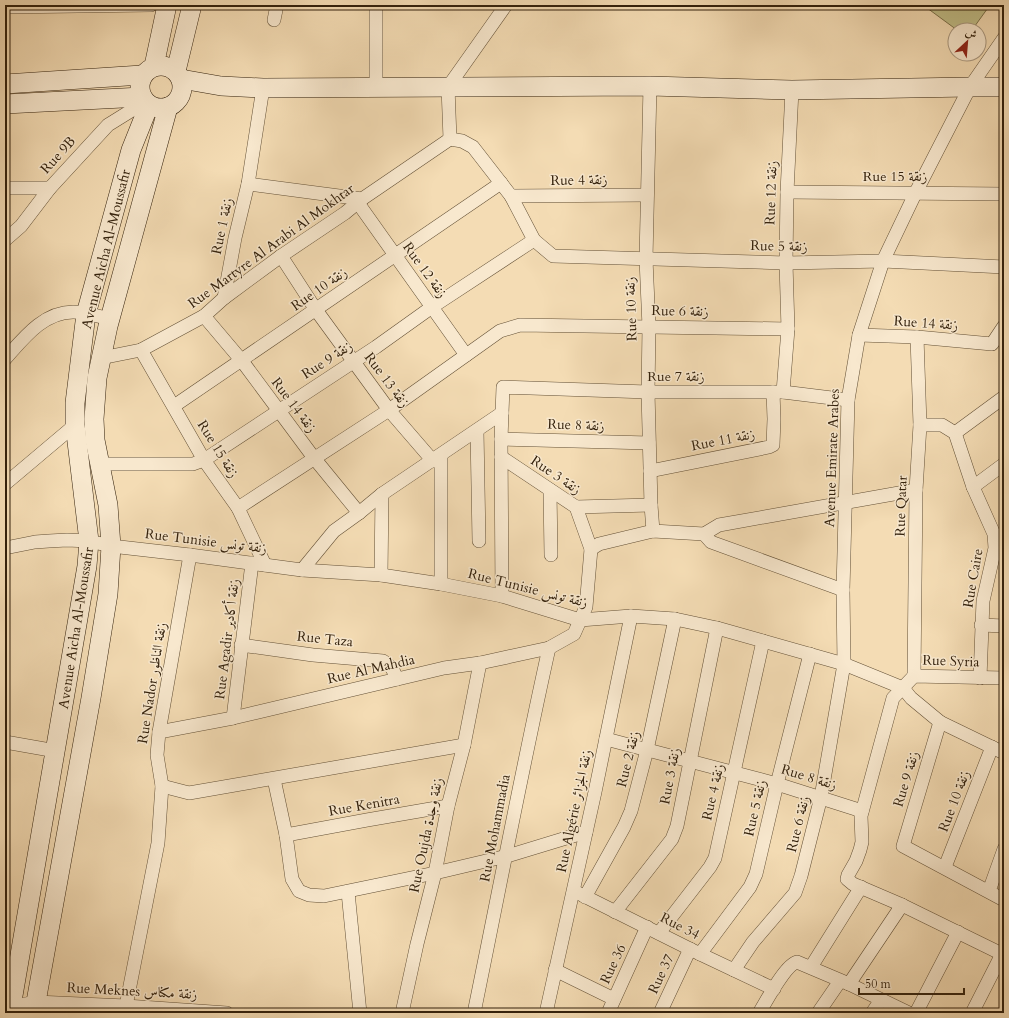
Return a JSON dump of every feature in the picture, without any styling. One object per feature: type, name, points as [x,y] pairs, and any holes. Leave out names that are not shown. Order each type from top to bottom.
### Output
[{"type":"main road","points":[[145,101],[139,84],[148,71],[167,5]]},
{"type":"main road","points":[[5,104],[145,101],[158,108],[168,107],[176,102],[192,5]]},
{"type":"main road","points":[[5,84],[148,71],[168,66],[179,81],[221,86],[263,88],[376,86],[650,86],[792,90],[970,86],[1004,87]]},
{"type":"main road","name":"Avenue Aicha Al-Moussafir","points":[[8,1010],[56,751],[87,566],[89,541],[75,425],[74,403],[86,314],[145,101]]},
{"type":"main road","name":"Avenue Aicha Al-Moussafir","points":[[35,1007],[91,698],[108,594],[111,546],[108,505],[95,440],[94,419],[97,378],[110,319],[168,107]]},
{"type":"street","points":[[5,6],[151,5]]},
{"type":"street","points":[[274,20],[277,5]]},
{"type":"street","points":[[376,5],[376,86]]},
{"type":"street","points":[[506,5],[448,87],[450,139],[462,141],[473,147],[511,196],[534,240]]},
{"type":"street","name":"Avenue Emirate Arabes","points":[[844,664],[842,590],[846,503],[848,400],[859,335],[883,262],[916,192],[970,86],[1004,38]]},
{"type":"street","name":"Rue 10 زنقة","points":[[650,86],[646,259],[649,327],[649,443],[653,530]]},
{"type":"street","name":"Rue 1 زنقة","points":[[224,298],[235,238],[248,184],[263,88]]},
{"type":"street","name":"Rue 12 زنقة","points":[[778,392],[788,329],[786,263],[787,192],[792,90]]},
{"type":"street","name":"Rue 9B","points":[[5,240],[21,226],[50,188],[108,124],[145,101]]},
{"type":"street","name":"Rue Martyre Al Arabi Al Mokhtar","points":[[101,358],[142,350],[204,316],[224,298],[281,256],[450,139]]},
{"type":"street","name":"Rue 10 زنقة","points":[[174,406],[501,183]]},
{"type":"street","name":"Rue 1 زنقة","points":[[248,184],[360,201]]},
{"type":"street","points":[[5,188],[50,188]]},
{"type":"street","name":"Rue 15 زنقة","points":[[787,192],[1004,194]]},
{"type":"street","name":"Rue 4 زنقة","points":[[511,196],[647,195]]},
{"type":"street","name":"Rue 12 زنقة","points":[[360,201],[395,256],[466,355]]},
{"type":"street","name":"Rue 5 زنقة","points":[[534,240],[553,256],[786,263],[883,262],[1004,267]]},
{"type":"street","name":"Rue 9 زنقة","points":[[100,464],[193,464],[204,460],[534,240]]},
{"type":"street","name":"Rue 13 زنقة","points":[[281,256],[316,310],[389,410],[437,458]]},
{"type":"street","points":[[5,359],[31,330],[59,314],[72,312],[110,319]]},
{"type":"street","name":"Rue 14 زنقة","points":[[204,316],[242,361],[314,458],[359,513]]},
{"type":"street","name":"Rue 6 زنقة","points":[[466,355],[500,330],[520,325],[788,329]]},
{"type":"street","name":"Rue 14 زنقة","points":[[859,335],[917,337],[992,344],[1004,326]]},
{"type":"street","name":"Rue Qatar","points":[[914,676],[916,490],[920,426],[917,337]]},
{"type":"street","name":"Rue 15 زنقة","points":[[142,350],[204,460],[238,508],[265,565]]},
{"type":"street","points":[[238,508],[389,410],[466,355]]},
{"type":"street","name":"Rue 7 زنقة","points":[[502,413],[503,387],[648,392],[778,392],[848,400]]},
{"type":"street","name":"Rue 11 زنقة","points":[[650,471],[773,445],[774,419],[778,392]]},
{"type":"street","points":[[920,426],[942,425],[956,433],[1004,397]]},
{"type":"street","points":[[302,570],[334,531],[382,494],[502,413]]},
{"type":"street","points":[[502,413],[502,596]]},
{"type":"street","points":[[5,484],[75,425]]},
{"type":"street","points":[[477,431],[479,541]]},
{"type":"street","name":"Rue Caire","points":[[956,433],[973,487],[999,530],[983,601],[980,678]]},
{"type":"street","name":"Rue 8 زنقة","points":[[501,439],[649,443]]},
{"type":"street","name":"Rue 3 زنقة","points":[[501,457],[576,507],[591,549],[586,606],[580,620]]},
{"type":"street","points":[[437,458],[441,584]]},
{"type":"street","points":[[973,487],[1004,464]]},
{"type":"street","points":[[550,490],[551,555]]},
{"type":"street","points":[[591,549],[599,544],[653,530],[704,534],[719,525],[916,490]]},
{"type":"street","points":[[381,575],[382,494]]},
{"type":"street","points":[[576,507],[651,505]]},
{"type":"street","points":[[704,534],[711,542],[842,590]]},
{"type":"street","name":"Rue Tunisie زنقة تونس","points":[[5,548],[35,542],[67,540],[89,541],[111,546],[302,570],[381,575],[441,584],[502,596],[580,620],[631,616],[675,619],[717,628],[844,664],[903,688],[911,698],[940,722],[998,750]]},
{"type":"street","name":"Rue Nador زنقة الناظور","points":[[126,1006],[158,843],[162,786],[157,756],[159,732],[190,555]]},
{"type":"street","name":"Rue Agadir زنقة أكادير","points":[[233,718],[252,563]]},
{"type":"street","name":"Rue Algérie زنقة الجزائر","points":[[546,1013],[606,739],[631,616]]},
{"type":"street","name":"Rue 2 زنقة","points":[[585,897],[624,827],[631,811],[647,750],[675,619]]},
{"type":"street","name":"Rue Al Mahdia","points":[[159,732],[233,718],[444,668],[480,663],[549,648],[574,634],[580,620]]},
{"type":"street","points":[[981,625],[1004,626]]},
{"type":"street","name":"Rue 3 زنقة","points":[[615,912],[672,839],[677,826],[717,628]]},
{"type":"street","name":"Rue 4 زنقة","points":[[653,930],[714,862],[763,641]]},
{"type":"street","name":"Rue Taza","points":[[241,645],[313,655],[384,661],[392,668],[397,679]]},
{"type":"street","name":"Rue Mohammadia","points":[[474,1013],[507,856],[528,740],[549,648]]},
{"type":"street","name":"Rue 5 زنقة","points":[[695,952],[754,881],[810,654]]},
{"type":"street","name":"Rue Oujda زنقة وجدة","points":[[402,1013],[417,944],[435,873],[448,806],[464,745],[480,663]]},
{"type":"street","name":"Rue 6 زنقة","points":[[734,970],[753,942],[795,893],[801,876],[821,797],[844,664]]},
{"type":"street","name":"Rue Syria","points":[[861,887],[850,882],[847,877],[858,855],[862,842],[860,824],[862,811],[893,698],[914,676],[1004,678]]},
{"type":"street","name":"Rue 9 زنقة","points":[[940,722],[903,846],[945,867]]},
{"type":"street","name":"Rue 8 زنقة","points":[[606,739],[777,784],[862,811]]},
{"type":"street","points":[[5,742],[56,751]]},
{"type":"street","points":[[162,786],[189,792],[464,745]]},
{"type":"street","name":"Rue 10 زنقة","points":[[945,867],[998,750]]},
{"type":"street","points":[[274,778],[286,835],[292,879],[299,891],[309,895],[324,896],[348,892],[435,873],[507,856],[586,832]]},
{"type":"street","name":"Rue Kenitra","points":[[286,835],[448,806]]},
{"type":"street","points":[[989,891],[1004,849]]},
{"type":"street","points":[[945,867],[1004,900]]},
{"type":"street","points":[[811,968],[861,887],[902,905],[1003,954],[972,1013]]},
{"type":"street","name":"Rue 34","points":[[573,891],[695,952],[774,989]]},
{"type":"street","points":[[348,892],[360,1013]]},
{"type":"street","points":[[818,1013],[844,982],[902,905]]},
{"type":"street","name":"Rue 36","points":[[608,1013],[614,999],[653,930]]},
{"type":"street","points":[[759,1013],[787,969],[794,963],[801,963],[908,1013],[958,932]]},
{"type":"street","name":"Rue 37","points":[[660,1013],[695,952]]},
{"type":"street","points":[[555,970],[614,999]]},
{"type":"street","points":[[872,1013],[881,1000]]},
{"type":"street","name":"Rue Meknes زنقة مكناس","points":[[8,1010],[35,1007],[126,1006],[227,1013]]},
{"type":"shaded area","points":[[923,5],[990,5],[978,22],[947,23]]}]
